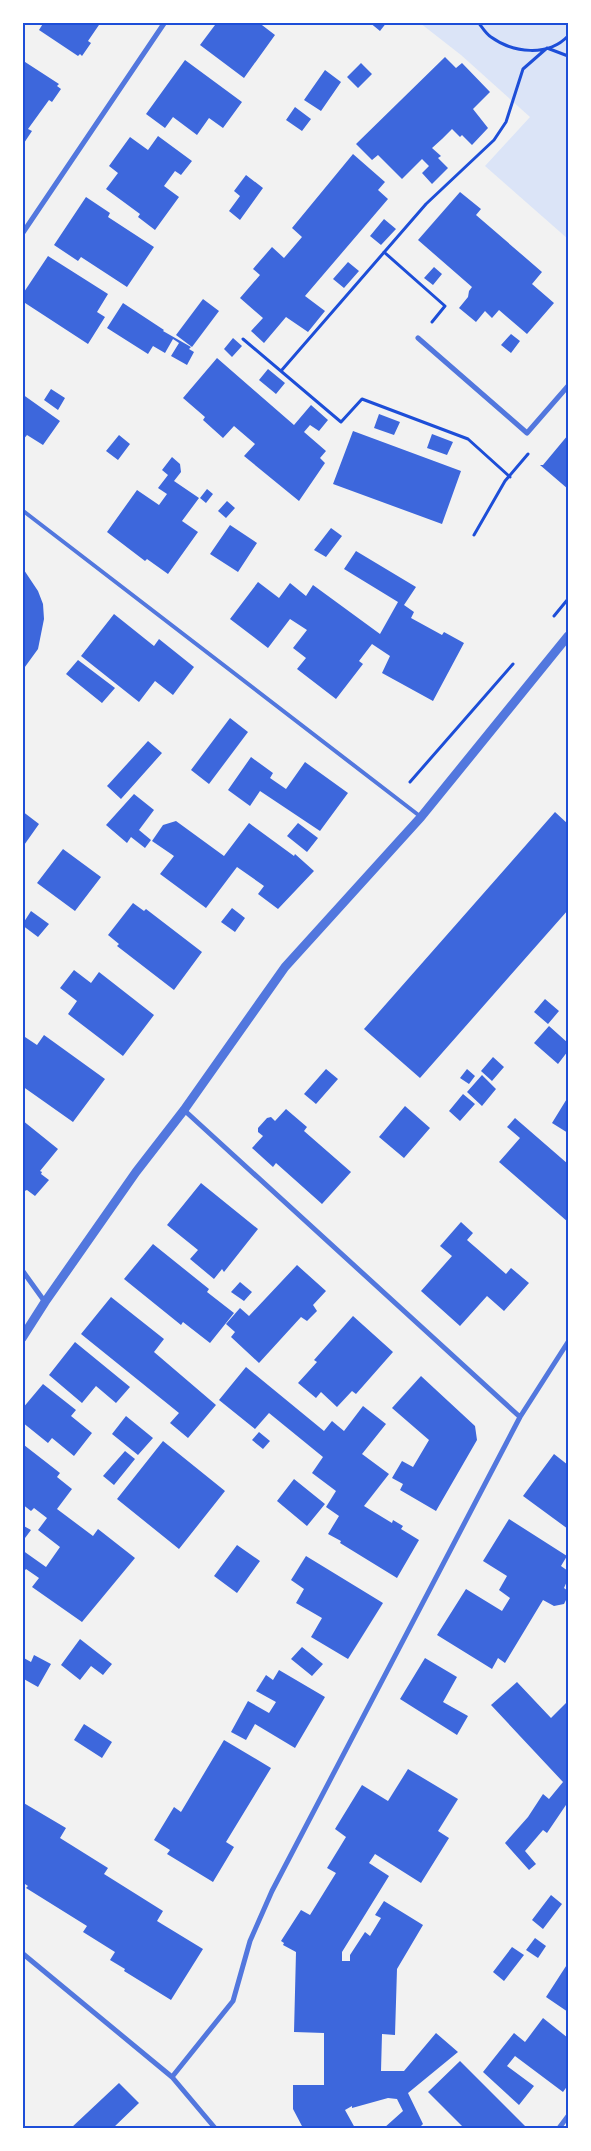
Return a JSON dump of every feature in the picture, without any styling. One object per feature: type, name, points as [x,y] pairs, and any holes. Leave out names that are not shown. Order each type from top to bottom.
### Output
[{"type":"street","points":[[22,234],[165,22]]},
{"type":"street","points":[[418,338],[527,433],[568,386]]},
{"type":"street","points":[[22,1338],[136,1172],[184,1110],[285,967],[421,817],[568,636]]},
{"type":"street","points":[[184,1110],[520,1417]]},
{"type":"street","points":[[22,1270],[45,1302]]},
{"type":"street","points":[[172,2077],[233,2001],[250,1941],[272,1891],[520,1417],[568,1342]]},
{"type":"street","points":[[22,1954],[172,2077],[215,2128]]},
{"type":"street","points":[[560,2128],[568,2116]]},
{"type":"lane","points":[[22,510],[421,817]]},
{"type":"path","points":[[478,22],[490,36],[507,47],[527,51],[547,48],[568,56]]},
{"type":"path","points":[[281,372],[426,204],[494,140],[506,122],[523,69],[547,48],[568,36]]},
{"type":"path","points":[[384,252],[445,306],[418,338]]},
{"type":"path","points":[[243,339],[341,422],[362,400],[468,439],[510,477]]},
{"type":"path","points":[[474,535],[510,477],[528,455],[527,433]]},
{"type":"path","points":[[550,622],[568,600]]},
{"type":"path","points":[[397,798],[518,658]]},
{"type":"shaded area","points":[[420,23],[568,23],[568,239],[485,166],[530,117],[461,55]]},
{"type":"building","points":[[44,22],[101,22],[88,41],[91,43],[82,56],[80,54],[78,56],[39,30]]},
{"type":"building","points":[[211,22],[258,22],[275,35],[244,78],[200,45],[215,25]]},
{"type":"building","points":[[369,22],[387,22],[380,31]]},
{"type":"building","points":[[445,57],[456,68],[462,63],[490,92],[473,109],[488,128],[472,145],[462,135],[460,137],[452,129],[432,148],[441,156],[438,158],[448,168],[432,184],[422,173],[429,166],[422,159],[402,179],[378,155],[372,160],[356,144]]},
{"type":"building","points":[[22,60],[59,84],[57,86],[61,89],[52,102],[49,100],[28,129],[32,131],[22,146]]},
{"type":"building","points":[[185,60],[242,102],[223,128],[209,118],[197,135],[173,117],[165,128],[146,114]]},
{"type":"building","points":[[361,63],[372,74],[358,88],[347,77]]},
{"type":"building","points":[[325,70],[341,82],[321,111],[304,100]]},
{"type":"building","points":[[295,107],[311,119],[302,131],[286,120]]},
{"type":"building","points":[[158,136],[192,161],[181,175],[175,171],[164,186],[179,197],[155,230],[138,217],[140,214],[106,189],[118,173],[109,166],[130,137],[148,150]]},
{"type":"building","points":[[353,154],[385,182],[378,190],[388,199],[305,296],[325,311],[308,332],[286,317],[264,343],[251,331],[263,318],[240,298],[260,275],[253,269],[272,247],[284,258],[302,237],[292,228]]},
{"type":"building","points":[[246,175],[263,188],[240,220],[229,211],[240,196],[234,191]]},
{"type":"building","points":[[460,192],[481,209],[476,215],[542,272],[532,284],[554,303],[527,334],[499,310],[492,318],[485,311],[476,322],[459,308],[468,297],[472,287],[418,240]]},
{"type":"building","points":[[86,197],[110,213],[108,217],[154,247],[127,287],[81,257],[78,261],[54,245]]},
{"type":"building","points":[[384,219],[396,229],[381,245],[370,236]]},
{"type":"building","points":[[48,256],[108,294],[97,312],[105,317],[88,344],[22,301],[22,295]]},
{"type":"building","points":[[348,262],[359,271],[344,288],[333,279]]},
{"type":"building","points":[[434,267],[442,274],[433,285],[424,278]]},
{"type":"building","points":[[203,299],[219,311],[192,347],[176,335]]},
{"type":"building","points":[[123,303],[163,331],[191,347],[189,349],[194,352],[187,365],[171,356],[179,343],[173,339],[165,353],[153,346],[148,354],[107,328]]},
{"type":"building","points":[[511,334],[520,341],[511,353],[501,345]]},
{"type":"building","points":[[233,338],[242,346],[232,357],[224,349]]},
{"type":"building","points":[[217,358],[294,425],[311,405],[328,420],[319,431],[310,425],[304,432],[326,451],[320,458],[325,463],[299,501],[244,456],[255,444],[234,426],[223,438],[203,420],[205,417],[183,398]]},
{"type":"building","points":[[268,369],[285,383],[276,394],[259,380]]},
{"type":"building","points":[[51,389],[65,398],[58,410],[44,400]]},
{"type":"building","points":[[22,394],[60,421],[43,445],[27,435],[22,441]]},
{"type":"building","points":[[379,414],[400,422],[394,435],[374,428]]},
{"type":"building","points":[[353,431],[461,471],[442,524],[333,484]]},
{"type":"building","points":[[432,434],[453,442],[447,455],[427,448]]},
{"type":"building","points":[[119,435],[130,444],[118,460],[106,451]]},
{"type":"building","points":[[568,435],[568,489],[540,465],[543,465]]},
{"type":"building","points":[[172,457],[180,464],[181,472],[174,481],[199,498],[182,521],[198,532],[168,574],[147,559],[145,561],[107,532],[137,490],[159,505],[167,494],[158,488],[168,475],[162,470]]},
{"type":"building","points":[[207,489],[213,494],[206,503],[200,498]]},
{"type":"building","points":[[227,501],[235,508],[226,518],[218,511]]},
{"type":"building","points":[[230,525],[257,543],[238,572],[210,554]]},
{"type":"building","points":[[331,528],[342,536],[326,557],[314,550]]},
{"type":"building","points":[[356,551],[416,587],[404,605],[414,612],[411,618],[442,635],[444,632],[464,643],[433,701],[382,673],[390,656],[372,644],[359,661],[363,664],[336,699],[297,669],[306,658],[293,648],[307,630],[290,619],[268,648],[230,619],[258,582],[279,598],[290,583],[306,596],[313,585],[380,634],[398,602],[344,569]]},
{"type":"building","points":[[22,567],[38,591],[43,604],[44,619],[38,649],[22,671]]},
{"type":"building","points":[[114,614],[154,646],[159,639],[194,667],[173,695],[155,681],[139,702],[81,656]]},
{"type":"building","points":[[78,660],[115,688],[102,703],[66,674]]},
{"type":"building","points":[[230,718],[248,732],[209,784],[191,770]]},
{"type":"building","points":[[148,741],[162,753],[121,799],[107,786]]},
{"type":"building","points":[[251,757],[273,773],[270,778],[286,789],[305,762],[348,793],[320,831],[260,791],[250,806],[228,790]]},
{"type":"building","points":[[134,794],[154,810],[139,830],[151,840],[145,848],[131,837],[127,843],[106,825]]},
{"type":"building","points":[[22,811],[39,824],[22,848]]},
{"type":"building","points":[[555,812],[568,824],[568,910],[420,1078],[364,1029]]},
{"type":"building","points":[[176,821],[224,856],[249,823],[294,856],[295,854],[314,871],[278,909],[258,894],[264,886],[237,867],[206,908],[160,874],[174,856],[152,841],[163,825]]},
{"type":"building","points":[[298,823],[318,838],[307,852],[287,836]]},
{"type":"building","points":[[63,849],[101,877],[75,911],[37,883]]},
{"type":"building","points":[[133,903],[144,911],[146,909],[202,952],[174,990],[117,946],[119,944],[108,935]]},
{"type":"building","points":[[232,908],[245,918],[235,932],[221,922]]},
{"type":"building","points":[[31,911],[49,924],[38,937],[22,925]]},
{"type":"building","points":[[74,970],[91,983],[99,972],[154,1015],[123,1056],[68,1014],[77,1001],[60,988]]},
{"type":"building","points":[[545,999],[559,1011],[548,1024],[534,1012]]},
{"type":"building","points":[[549,1026],[568,1043],[568,1051],[558,1064],[534,1043]]},
{"type":"building","points":[[22,1035],[37,1045],[44,1035],[105,1079],[73,1122],[22,1086]]},
{"type":"building","points":[[493,1057],[504,1067],[492,1081],[481,1071]]},
{"type":"building","points":[[326,1069],[338,1079],[316,1104],[304,1094]]},
{"type":"building","points":[[467,1069],[475,1076],[469,1084],[460,1078]]},
{"type":"building","points":[[482,1075],[496,1089],[482,1106],[467,1092]]},
{"type":"building","points":[[463,1094],[475,1104],[460,1121],[449,1111]]},
{"type":"building","points":[[568,1097],[568,1133],[552,1123]]},
{"type":"building","points":[[405,1106],[430,1128],[404,1158],[379,1137]]},
{"type":"building","points":[[286,1109],[307,1127],[304,1131],[351,1172],[322,1204],[276,1163],[273,1167],[252,1148],[263,1136],[258,1132],[258,1128],[267,1118],[271,1117],[275,1121]]},
{"type":"building","points":[[515,1118],[568,1164],[568,1222],[499,1162],[520,1138],[507,1127]]},
{"type":"building","points":[[22,1120],[58,1149],[40,1171],[49,1180],[35,1196],[27,1190],[22,1192]]},
{"type":"building","points":[[201,1183],[258,1229],[224,1272],[222,1269],[214,1279],[190,1259],[198,1250],[167,1225]]},
{"type":"building","points":[[461,1222],[473,1233],[467,1240],[506,1274],[511,1268],[529,1283],[504,1311],[487,1296],[460,1326],[421,1291],[452,1256],[440,1246]]},
{"type":"building","points":[[153,1244],[209,1289],[207,1292],[234,1313],[210,1343],[183,1322],[181,1325],[124,1279]]},
{"type":"building","points":[[297,1265],[326,1291],[313,1305],[317,1311],[307,1321],[301,1317],[259,1363],[231,1337],[235,1332],[226,1324],[240,1308],[249,1316]]},
{"type":"building","points":[[240,1282],[252,1292],[244,1301],[231,1292]]},
{"type":"building","points":[[111,1297],[164,1339],[154,1352],[216,1405],[188,1438],[170,1423],[179,1413],[81,1334]]},
{"type":"building","points":[[353,1316],[393,1352],[356,1394],[352,1391],[337,1407],[321,1392],[316,1398],[298,1383],[317,1362],[314,1360]]},
{"type":"building","points":[[75,1342],[130,1387],[116,1403],[96,1386],[82,1403],[49,1375]]},
{"type":"building","points":[[246,1367],[324,1431],[332,1421],[344,1431],[363,1406],[386,1424],[362,1454],[389,1474],[364,1506],[392,1523],[393,1520],[403,1526],[401,1529],[419,1540],[397,1578],[328,1534],[339,1516],[326,1507],[336,1491],[312,1473],[323,1457],[269,1413],[255,1429],[219,1400]]},
{"type":"building","points":[[421,1376],[475,1426],[477,1440],[436,1511],[400,1490],[403,1484],[392,1478],[402,1461],[413,1467],[429,1440],[392,1408]]},
{"type":"building","points":[[43,1384],[76,1410],[71,1416],[92,1433],[74,1456],[52,1438],[48,1443],[22,1422],[22,1409]]},
{"type":"building","points":[[126,1416],[153,1438],[138,1455],[112,1434]]},
{"type":"building","points":[[259,1432],[270,1441],[263,1449],[252,1440]]},
{"type":"building","points":[[163,1441],[225,1491],[179,1549],[117,1499]]},
{"type":"building","points":[[24,1445],[60,1473],[57,1477],[72,1489],[57,1509],[93,1536],[98,1529],[135,1558],[82,1622],[32,1587],[39,1578],[26,1569],[22,1574],[22,1550],[46,1567],[60,1547],[38,1530],[47,1518],[34,1508],[31,1511],[22,1504],[22,1447]]},
{"type":"building","points":[[125,1451],[135,1459],[114,1485],[103,1476]]},
{"type":"building","points":[[554,1454],[568,1465],[568,1529],[523,1496]]},
{"type":"building","points":[[294,1479],[325,1504],[307,1526],[277,1501]]},
{"type":"building","points":[[509,1519],[567,1556],[561,1566],[568,1571],[568,1579],[564,1588],[568,1591],[568,1596],[564,1604],[554,1606],[543,1600],[505,1663],[498,1658],[492,1669],[437,1635],[466,1589],[502,1611],[510,1598],[499,1590],[507,1576],[483,1561]]},
{"type":"building","points":[[22,1525],[31,1530],[22,1542]]},
{"type":"building","points":[[237,1545],[260,1561],[237,1593],[214,1576]]},
{"type":"building","points":[[306,1556],[383,1603],[348,1659],[311,1637],[322,1618],[296,1603],[304,1589],[291,1580]]},
{"type":"building","points":[[80,1639],[112,1664],[103,1675],[91,1666],[80,1680],[61,1665]]},
{"type":"building","points":[[302,1647],[323,1664],[312,1676],[291,1659]]},
{"type":"building","points":[[34,1655],[51,1664],[38,1687],[22,1678],[22,1657],[31,1662]]},
{"type":"building","points":[[425,1658],[457,1677],[443,1702],[468,1716],[457,1735],[400,1699]]},
{"type":"building","points":[[279,1670],[325,1697],[295,1748],[255,1724],[246,1740],[231,1732],[248,1701],[269,1713],[276,1702],[256,1691],[266,1675],[273,1680]]},
{"type":"building","points":[[517,1682],[551,1718],[568,1701],[568,1802],[547,1833],[543,1830],[525,1851],[536,1864],[529,1870],[505,1843],[528,1817],[543,1794],[549,1799],[563,1782],[491,1705]]},
{"type":"building","points":[[84,1724],[112,1742],[102,1758],[74,1740]]},
{"type":"building","points":[[224,1740],[271,1768],[226,1842],[234,1847],[213,1882],[167,1854],[170,1850],[154,1840],[174,1807],[181,1812]]},
{"type":"building","points":[[408,1769],[458,1799],[438,1831],[449,1838],[421,1883],[375,1854],[369,1863],[389,1876],[342,1952],[342,1961],[350,1961],[350,1955],[365,1932],[370,1936],[381,1918],[375,1915],[384,1901],[423,1925],[397,1969],[395,2035],[382,2034],[381,2071],[404,2071],[436,2033],[458,2052],[408,2093],[423,2124],[419,2128],[384,2128],[403,2111],[397,2099],[388,2098],[352,2108],[352,2106],[345,2110],[355,2128],[303,2128],[293,2109],[293,2085],[324,2085],[324,2033],[294,2032],[296,1952],[283,1945],[284,1943],[281,1941],[301,1910],[310,1915],[336,1873],[327,1868],[346,1837],[335,1829],[362,1785],[388,1801]]},
{"type":"building","points":[[22,1802],[66,1828],[60,1838],[108,1868],[104,1874],[163,1911],[157,1921],[203,1949],[171,2000],[124,1971],[125,1969],[110,1960],[115,1952],[83,1932],[87,1926],[26,1888],[28,1886],[22,1882]]},
{"type":"building","points":[[551,1895],[562,1904],[543,1929],[532,1920]]},
{"type":"building","points":[[535,1938],[546,1946],[538,1958],[526,1950]]},
{"type":"building","points":[[512,1947],[524,1955],[504,1981],[493,1972]]},
{"type":"building","points":[[568,1963],[568,2012],[546,1997]]},
{"type":"building","points":[[543,2018],[568,2038],[568,2085],[563,2092],[515,2056],[507,2066],[534,2086],[519,2105],[483,2072],[514,2033],[525,2042]]},
{"type":"building","points":[[460,2061],[527,2128],[464,2128],[428,2092]]},
{"type":"building","points":[[119,2083],[139,2103],[113,2128],[71,2128]]}]
